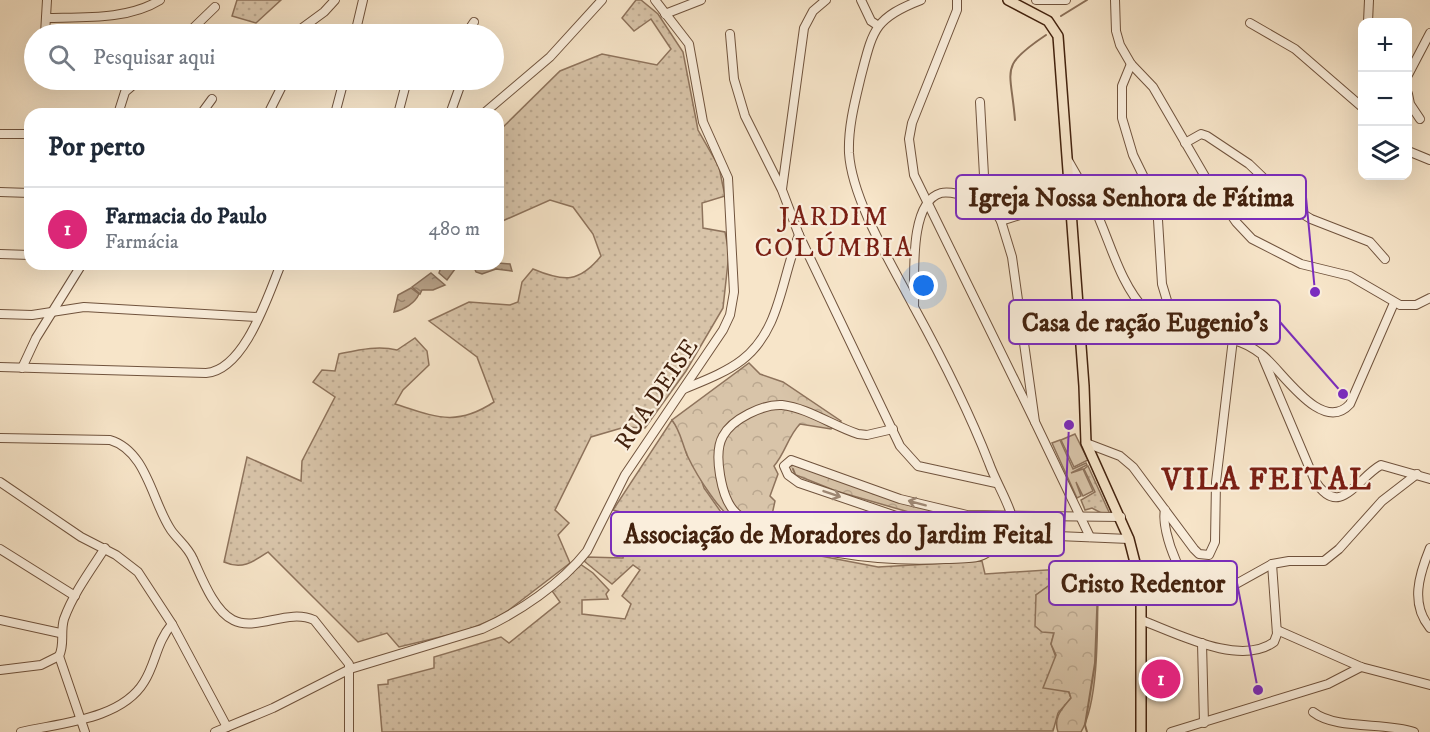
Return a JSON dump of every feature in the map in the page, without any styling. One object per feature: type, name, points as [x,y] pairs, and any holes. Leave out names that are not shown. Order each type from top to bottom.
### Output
[{"type":"main road","points":[[1008,0],[1048,21],[1059,36],[1086,443],[1129,539],[1141,586],[1141,732]]},
{"type":"street","points":[[46,24],[47,0]]},
{"type":"street","points":[[46,18],[127,12],[160,0]]},
{"type":"street","points":[[308,24],[335,0]]},
{"type":"street","points":[[357,24],[363,0]]},
{"type":"street","points":[[490,108],[550,57],[602,0]]},
{"type":"street","name":"RUA DEISE","points":[[215,732],[350,669],[482,629],[514,612],[565,573],[586,551],[625,475],[683,390],[730,315],[734,292],[728,178],[703,122],[689,44],[655,0]]},
{"type":"street","points":[[665,14],[701,0]]},
{"type":"street","points":[[782,190],[804,28],[813,11],[826,0]]},
{"type":"street","points":[[861,0],[871,21],[877,25]]},
{"type":"street","points":[[921,0],[893,12],[877,25],[855,103],[849,154],[860,197],[893,270],[969,414],[996,483],[1014,517],[1015,535]]},
{"type":"street","points":[[957,0],[957,10],[912,123],[909,140],[914,175],[1090,537]]},
{"type":"street","points":[[1036,0],[1066,0]]},
{"type":"street","points":[[1115,0],[1117,38],[1131,64],[1153,87],[1185,143],[1236,222],[1252,239],[1301,264],[1350,276],[1394,303],[1406,307],[1428,302]]},
{"type":"street","points":[[1368,18],[1369,0]]},
{"type":"street","points":[[198,24],[215,7]]},
{"type":"street","points":[[1250,23],[1295,49],[1358,104]]},
{"type":"street","points":[[1409,72],[1430,33]]},
{"type":"street","points":[[730,34],[738,97],[754,138],[782,190],[799,236],[909,458],[918,466],[996,483]]},
{"type":"street","points":[[1131,64],[1122,86],[1122,118],[1133,154],[1157,204],[1162,284],[1177,334]]},
{"type":"street","points":[[120,108],[127,90]]},
{"type":"street","points":[[271,108],[280,90]]},
{"type":"street","points":[[337,108],[341,90]]},
{"type":"street","points":[[400,108],[404,90]]},
{"type":"street","points":[[452,108],[459,90]]},
{"type":"street","points":[[205,108],[212,99]]},
{"type":"street","points":[[980,102],[983,182],[987,201],[1000,220],[1016,278],[1035,422]]},
{"type":"street","points":[[1412,107],[1420,119]]},
{"type":"street","points":[[0,134],[24,134]]},
{"type":"street","points":[[1185,143],[1202,134],[1207,136],[1244,160],[1298,211],[1311,219],[1370,242],[1385,259]]},
{"type":"street","points":[[1412,153],[1430,160]]},
{"type":"street","points":[[1066,158],[1093,205],[1113,255],[1137,300],[1159,322],[1177,334],[1243,341],[1261,354],[1308,402],[1329,411],[1342,410],[1350,404],[1362,381],[1394,303]]},
{"type":"street","points":[[0,192],[24,193]]},
{"type":"street","points":[[914,306],[916,236],[926,203],[939,194],[947,192],[987,201]]},
{"type":"street","points":[[1000,220],[1069,199]]},
{"type":"street","points":[[1071,211],[1084,204],[1093,205]]},
{"type":"street","points":[[683,390],[741,361],[761,342],[774,318],[788,262],[799,236]]},
{"type":"street","points":[[0,254],[24,255]]},
{"type":"street","points":[[22,368],[36,338],[78,270]]},
{"type":"street","points":[[0,368],[214,372],[222,370],[235,358],[258,317],[278,270]]},
{"type":"street","points":[[0,314],[32,315],[84,308],[258,317]]},
{"type":"street","points":[[1086,443],[1127,461],[1143,477],[1194,549],[1199,554],[1209,555],[1215,542],[1216,482],[1233,339]]},
{"type":"street","points":[[1261,354],[1315,481],[1323,494],[1333,498],[1344,495],[1381,465],[1430,479]]},
{"type":"street","points":[[1015,385],[1029,381]]},
{"type":"street","points":[[893,429],[867,435],[858,434],[792,407],[780,405],[754,412],[731,426],[723,436],[720,445],[720,476],[728,501],[733,511],[745,521],[767,531],[825,551],[876,559],[916,560],[979,556],[991,550],[1005,535]]},
{"type":"street","points":[[0,438],[110,440],[126,447],[138,463],[170,529],[188,550],[206,588],[228,616],[243,622],[296,616],[314,620],[342,653],[350,669],[350,732]]},
{"type":"street","points":[[1120,517],[1014,517],[949,512],[900,499],[798,462],[786,461],[784,466],[788,475],[799,483],[902,518],[964,532],[1129,539]]},
{"type":"street","points":[[1165,510],[1165,527],[1179,567],[1189,586],[1199,596],[1213,598],[1253,572],[1272,564],[1288,561],[1324,561],[1339,549],[1382,501],[1417,474]]},
{"type":"street","points":[[0,482],[81,537],[105,548],[138,572],[172,624],[227,727]]},
{"type":"street","points":[[85,732],[59,656],[62,646],[60,633],[75,596],[105,548]]},
{"type":"street","points":[[1430,548],[1418,598],[1418,610],[1430,628]]},
{"type":"street","points":[[0,549],[75,596]]},
{"type":"street","points":[[1141,620],[1202,643],[1236,651],[1264,647],[1274,642],[1278,630],[1272,564]]},
{"type":"street","points":[[0,620],[60,633]]},
{"type":"street","points":[[21,732],[82,722],[105,712],[139,689],[145,680],[159,641],[172,624]]},
{"type":"street","points":[[1278,630],[1361,667],[1430,685]]},
{"type":"street","points":[[1202,643],[1204,723]]},
{"type":"street","points":[[0,670],[41,665],[59,656]]},
{"type":"street","points":[[1171,732],[1328,684],[1361,667]]},
{"type":"street","points":[[1312,712],[1326,719],[1397,727],[1414,732]]},
{"type":"green space","points":[[237,0],[281,0],[256,23],[232,16]]},
{"type":"green space","points":[[636,0],[641,0],[658,14],[683,52],[698,130],[719,167],[725,196],[702,203],[703,228],[725,232],[729,253],[723,308],[686,371],[645,428],[625,427],[591,437],[555,510],[569,523],[558,535],[570,563],[501,616],[465,631],[399,647],[387,633],[358,642],[268,552],[242,565],[224,562],[247,457],[301,481],[302,461],[335,397],[313,382],[322,370],[335,371],[339,354],[375,348],[397,350],[415,338],[427,351],[429,365],[403,390],[395,404],[434,416],[457,417],[481,410],[494,402],[477,357],[429,321],[469,302],[510,305],[518,302],[522,282],[533,269],[562,278],[570,278],[585,271],[601,256],[593,234],[573,207],[550,200],[504,220],[504,126],[560,71],[602,54],[657,65],[671,49],[651,19],[634,31],[622,18]]},
{"type":"green space","points":[[749,363],[760,374],[783,382],[841,421],[831,429],[800,424],[796,429],[774,466],[778,474],[770,496],[775,501],[770,524],[738,522],[725,512],[697,474],[672,420]]},
{"type":"green space","points":[[672,420],[680,431],[687,455],[700,476],[704,488],[728,522],[805,553],[878,567],[982,561],[985,574],[1062,569],[1056,581],[1036,595],[1054,633],[1051,644],[1071,698],[1058,713],[1053,731],[382,732],[378,685],[388,684],[388,680],[434,668],[434,657],[501,637],[509,643],[560,602],[550,588],[580,564],[593,573],[609,590],[606,594],[608,599],[582,600],[582,614],[625,619],[631,604],[622,596],[640,570],[633,565],[612,584],[584,561],[587,557],[623,558],[632,515],[613,510]]},
{"type":"green space","points":[[1075,434],[1088,460],[1074,467],[1061,440]]},
{"type":"green space","points":[[1060,440],[1073,469],[1086,463],[1087,465],[1071,473],[1083,469],[1093,491],[1083,496],[1076,482],[1081,496],[1077,498],[1052,443]]},
{"type":"green space","points":[[795,465],[931,507],[937,513],[935,517],[926,517],[836,491],[786,471],[788,466]]},
{"type":"green space","points":[[1088,466],[1109,512],[1103,514],[1092,508],[1085,510],[1081,500],[1095,492],[1084,469]]},
{"type":"green space","points":[[1062,569],[1098,569],[1095,677],[1092,698],[1081,732],[1058,732],[1058,718],[1071,698],[1069,692],[1043,688],[1056,655],[1051,644],[1054,633],[1042,632],[1035,626],[1036,595],[1055,581]]},
{"type":"water","points":[[504,264],[510,264],[512,271],[504,270]]},
{"type":"water","points":[[440,270],[454,270],[447,280],[439,273]]},
{"type":"water","points":[[475,270],[493,270],[482,274]]},
{"type":"water","points":[[431,273],[445,285],[433,290],[422,290],[420,294],[412,287]]},
{"type":"water","points":[[411,288],[419,294],[415,300],[402,310],[394,312],[398,295]]},
{"type":"waterway","points":[[1061,16],[1087,0]]},
{"type":"waterway","points":[[1015,120],[1011,70],[1020,54],[1046,35]]},
{"type":"waterway","points":[[793,469],[795,474]]},
{"type":"waterway","points":[[1087,732],[1085,725],[1095,663],[1099,561]]},
{"type":"place","name":"Igreja Nossa Senhora de Fátima","points":[[1315,292]]},
{"type":"place","name":"Casa de ração Eugenio's","points":[[1343,394]]},
{"type":"place","name":"Associação de Moradores do Jardim Feital","points":[[1069,425]]},
{"type":"place","name":"Farmacia do Paulo","points":[[1161,679]]},
{"type":"place","name":"Cristo Redentor","points":[[1258,690]]},
{"type":"district","name":"JARDIM COLÚMBIA","points":[[834,232]]},
{"type":"district","name":"VILA FEITAL","points":[[1267,479]]}]
